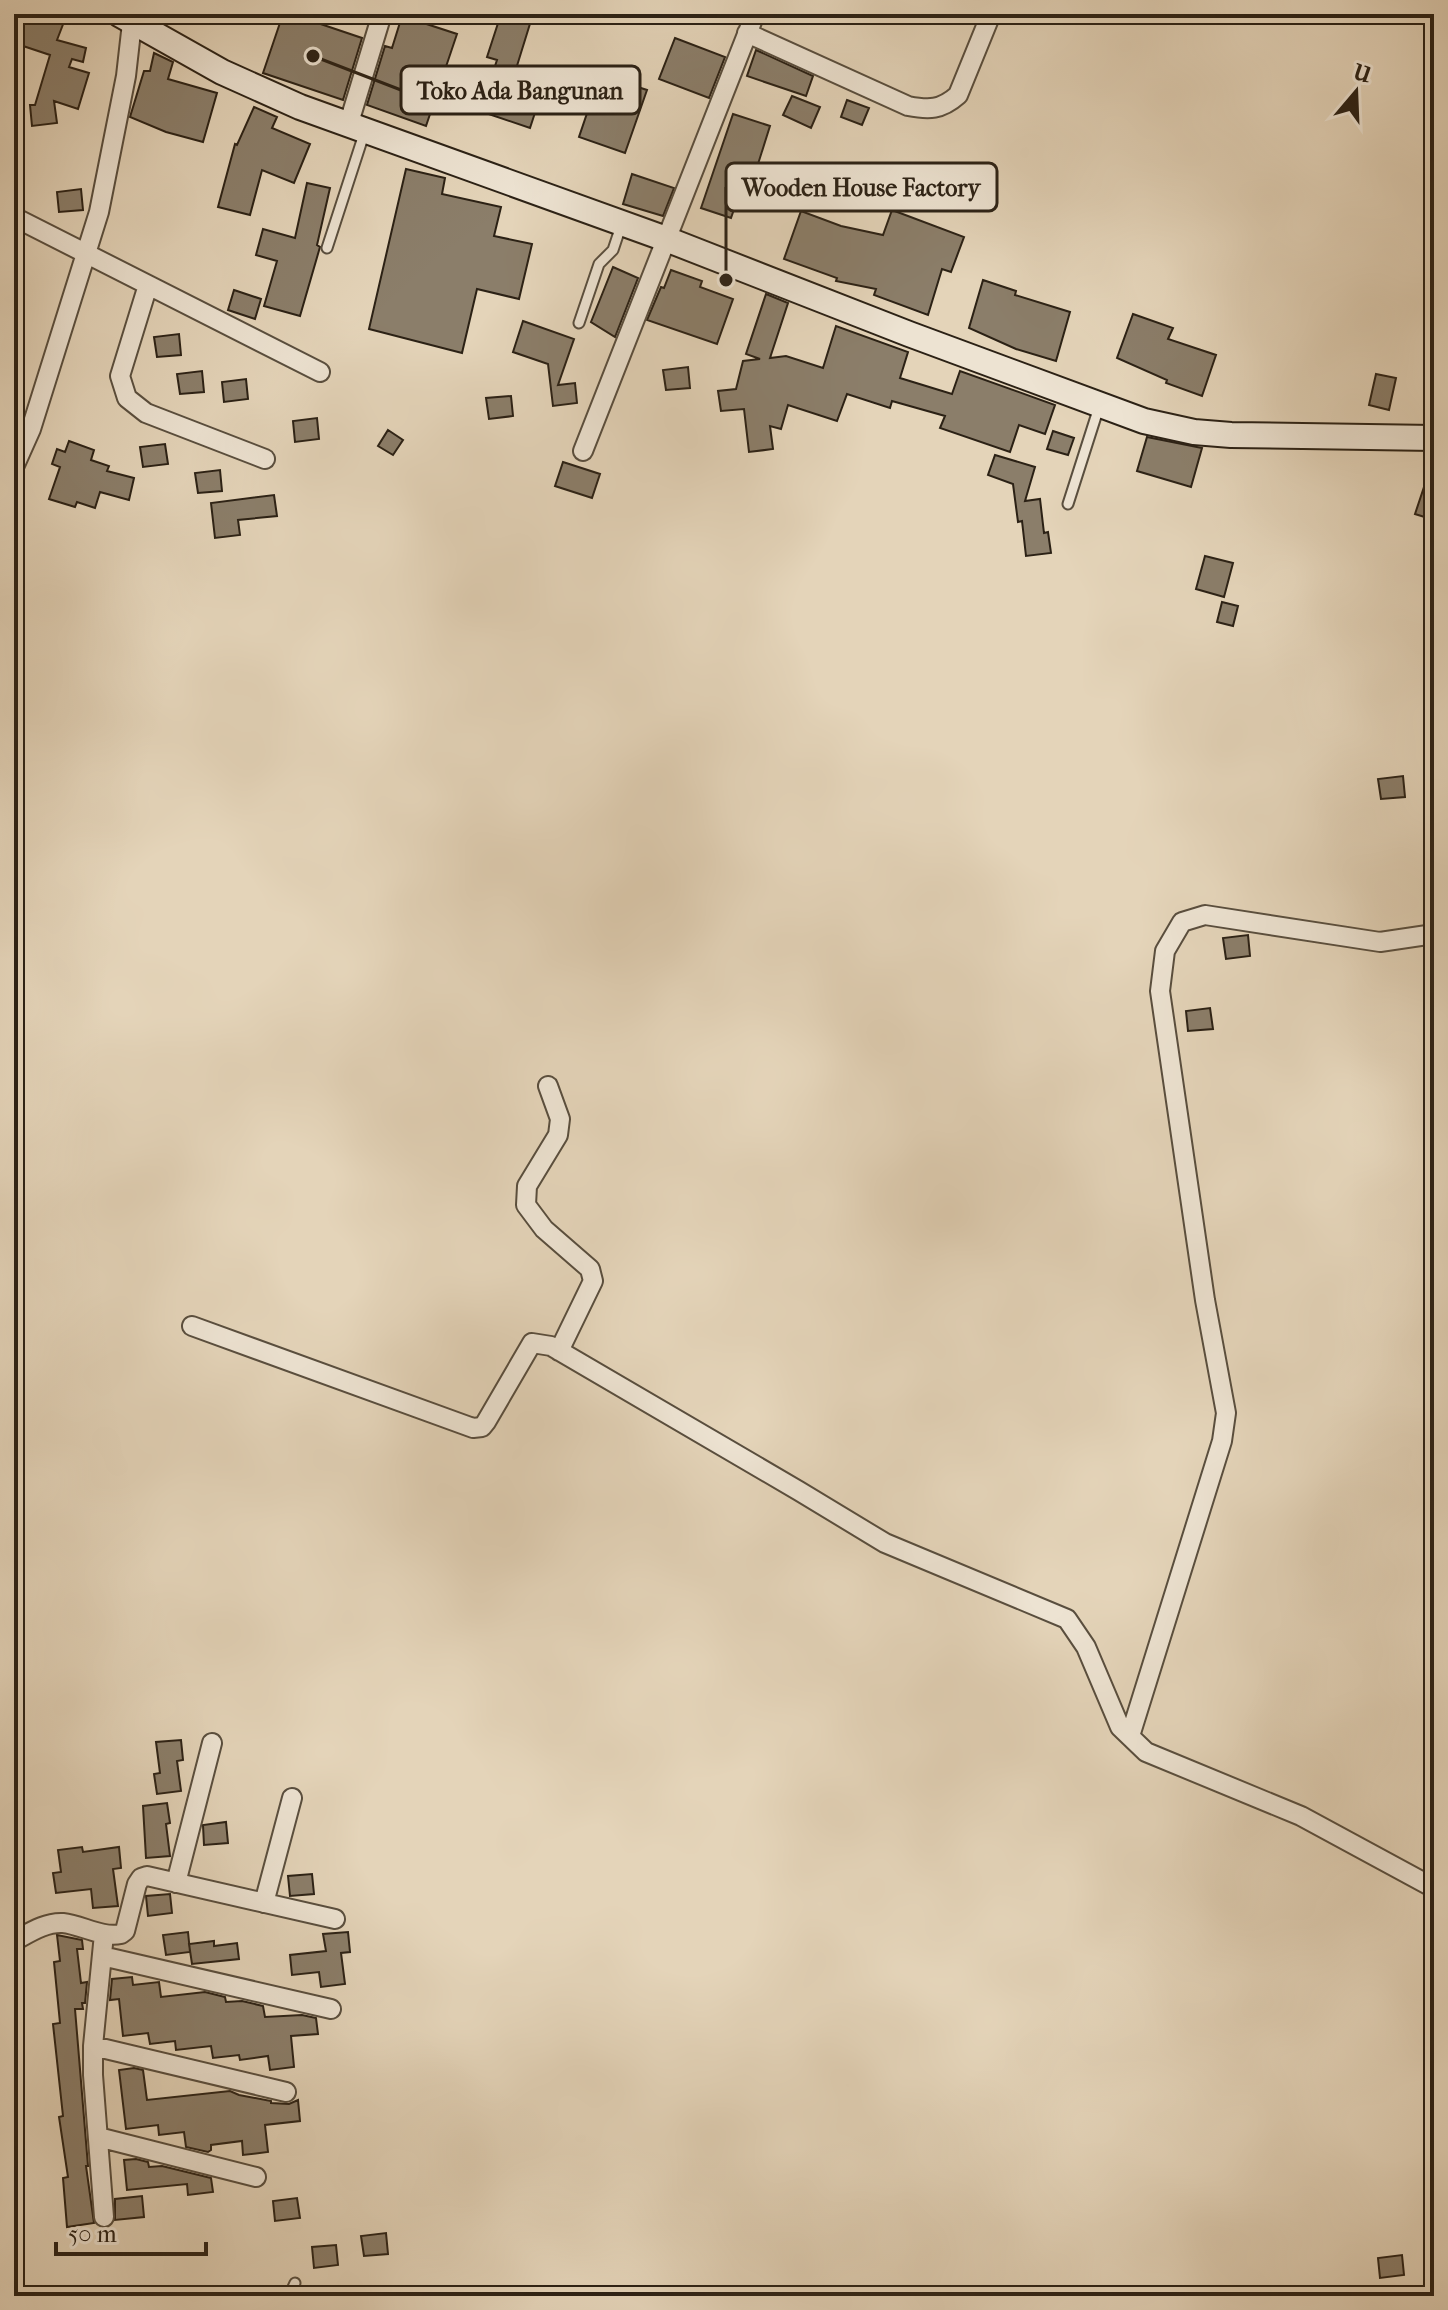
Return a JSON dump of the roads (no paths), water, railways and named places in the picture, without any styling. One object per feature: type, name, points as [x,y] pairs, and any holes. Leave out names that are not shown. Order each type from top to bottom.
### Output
[{"type":"main road","points":[[128,16],[259,90],[356,129],[666,239],[1144,421],[1194,432],[1269,437],[1434,438]]},
{"type":"street","points":[[356,129],[382,14]]},
{"type":"street","points":[[583,451],[755,14]]},
{"type":"street","points":[[747,33],[908,106],[930,110],[948,104],[958,95],[991,14]]},
{"type":"street","points":[[14,467],[31,429],[99,212],[126,76],[128,16]]},
{"type":"street","points":[[14,217],[320,372]]},
{"type":"street","points":[[148,285],[120,376],[127,398],[146,413],[265,459]]},
{"type":"street","points":[[1130,1736],[1222,1441],[1226,1413],[1205,1300],[1168,1055],[1160,991],[1165,951],[1182,922],[1205,915],[1380,942],[1434,934]]},
{"type":"street","points":[[548,1086],[560,1119],[558,1135],[527,1186],[526,1205],[544,1229],[590,1269],[593,1281],[559,1351]]},
{"type":"street","points":[[192,1326],[473,1428],[482,1427],[486,1422],[532,1343],[551,1346],[885,1543],[1067,1619],[1086,1647],[1120,1727],[1146,1752],[1301,1816],[1434,1888]]},
{"type":"street","points":[[176,1883],[212,1743]]},
{"type":"street","points":[[264,1903],[292,1798]]},
{"type":"street","points":[[14,1941],[40,1927],[62,1923],[115,1936],[125,1931],[141,1878],[147,1876],[335,1919]]},
{"type":"street","points":[[104,1934],[93,2046],[104,2217]]},
{"type":"street","points":[[102,1956],[331,2009]]},
{"type":"street","points":[[93,2046],[286,2092]]},
{"type":"street","points":[[98,2137],[256,2177]]},
{"type":"lane","points":[[327,248],[356,129]]},
{"type":"lane","points":[[579,323],[599,264],[613,250],[622,223]]},
{"type":"lane","points":[[1068,504],[1100,404]]},
{"type":"lane","points":[[289,2296],[295,2283]]},
{"type":"place","name":"Toko Ada Bangunan","points":[[313,56]]},
{"type":"place","name":"Wooden House Factory","points":[[726,280]]}]
